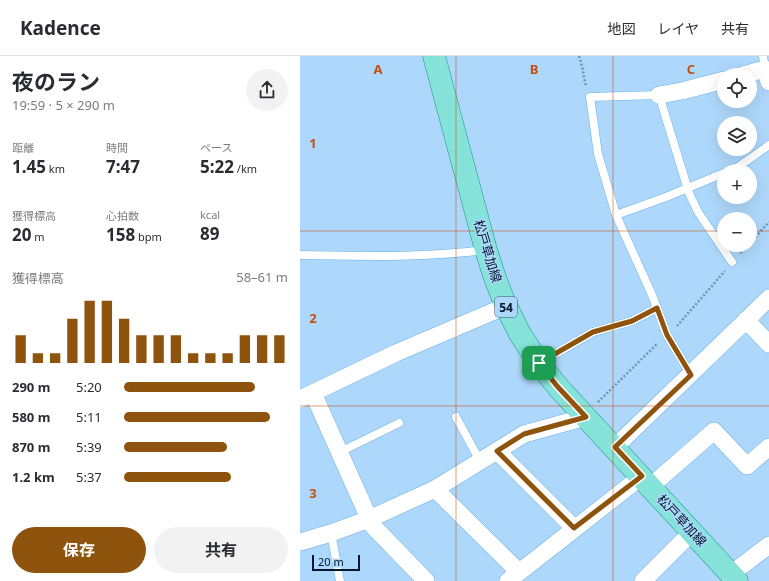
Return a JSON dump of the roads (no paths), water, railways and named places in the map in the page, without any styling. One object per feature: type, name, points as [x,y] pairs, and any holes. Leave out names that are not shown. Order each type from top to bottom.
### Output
[{"type":"main road","name":"松戸草加線","points":[[434,56],[486,250],[506,306],[520,334],[539,363],[557,386],[734,577]]},
{"type":"street","points":[[659,94],[682,91],[717,82]]},
{"type":"street","points":[[615,447],[769,298]]},
{"type":"street","points":[[426,581],[372,525],[340,452],[306,396],[396,353],[506,306]]},
{"type":"street","points":[[746,320],[769,344]]},
{"type":"street","points":[[300,542],[369,519],[435,489],[524,434],[586,417]]},
{"type":"street","points":[[435,489],[513,577],[574,528],[646,481],[714,431],[747,466],[769,446]]},
{"type":"street","points":[[497,451],[574,528]]},
{"type":"street","points":[[643,581],[693,531]]},
{"type":"street","points":[[734,577],[769,545]]},
{"type":"lane","points":[[691,375],[667,335],[652,295],[616,215],[598,154],[590,97],[659,94],[687,188],[698,212],[732,262]]},
{"type":"lane","points":[[742,164],[769,145]]},
{"type":"lane","points":[[616,215],[717,176]]},
{"type":"lane","points":[[300,255],[389,256],[469,253],[486,250]]},
{"type":"lane","points":[[539,363],[593,332],[632,321],[657,308]]},
{"type":"lane","points":[[456,418],[480,461]]},
{"type":"lane","points":[[340,452],[399,423]]},
{"type":"lane","points":[[331,532],[340,581]]}]
